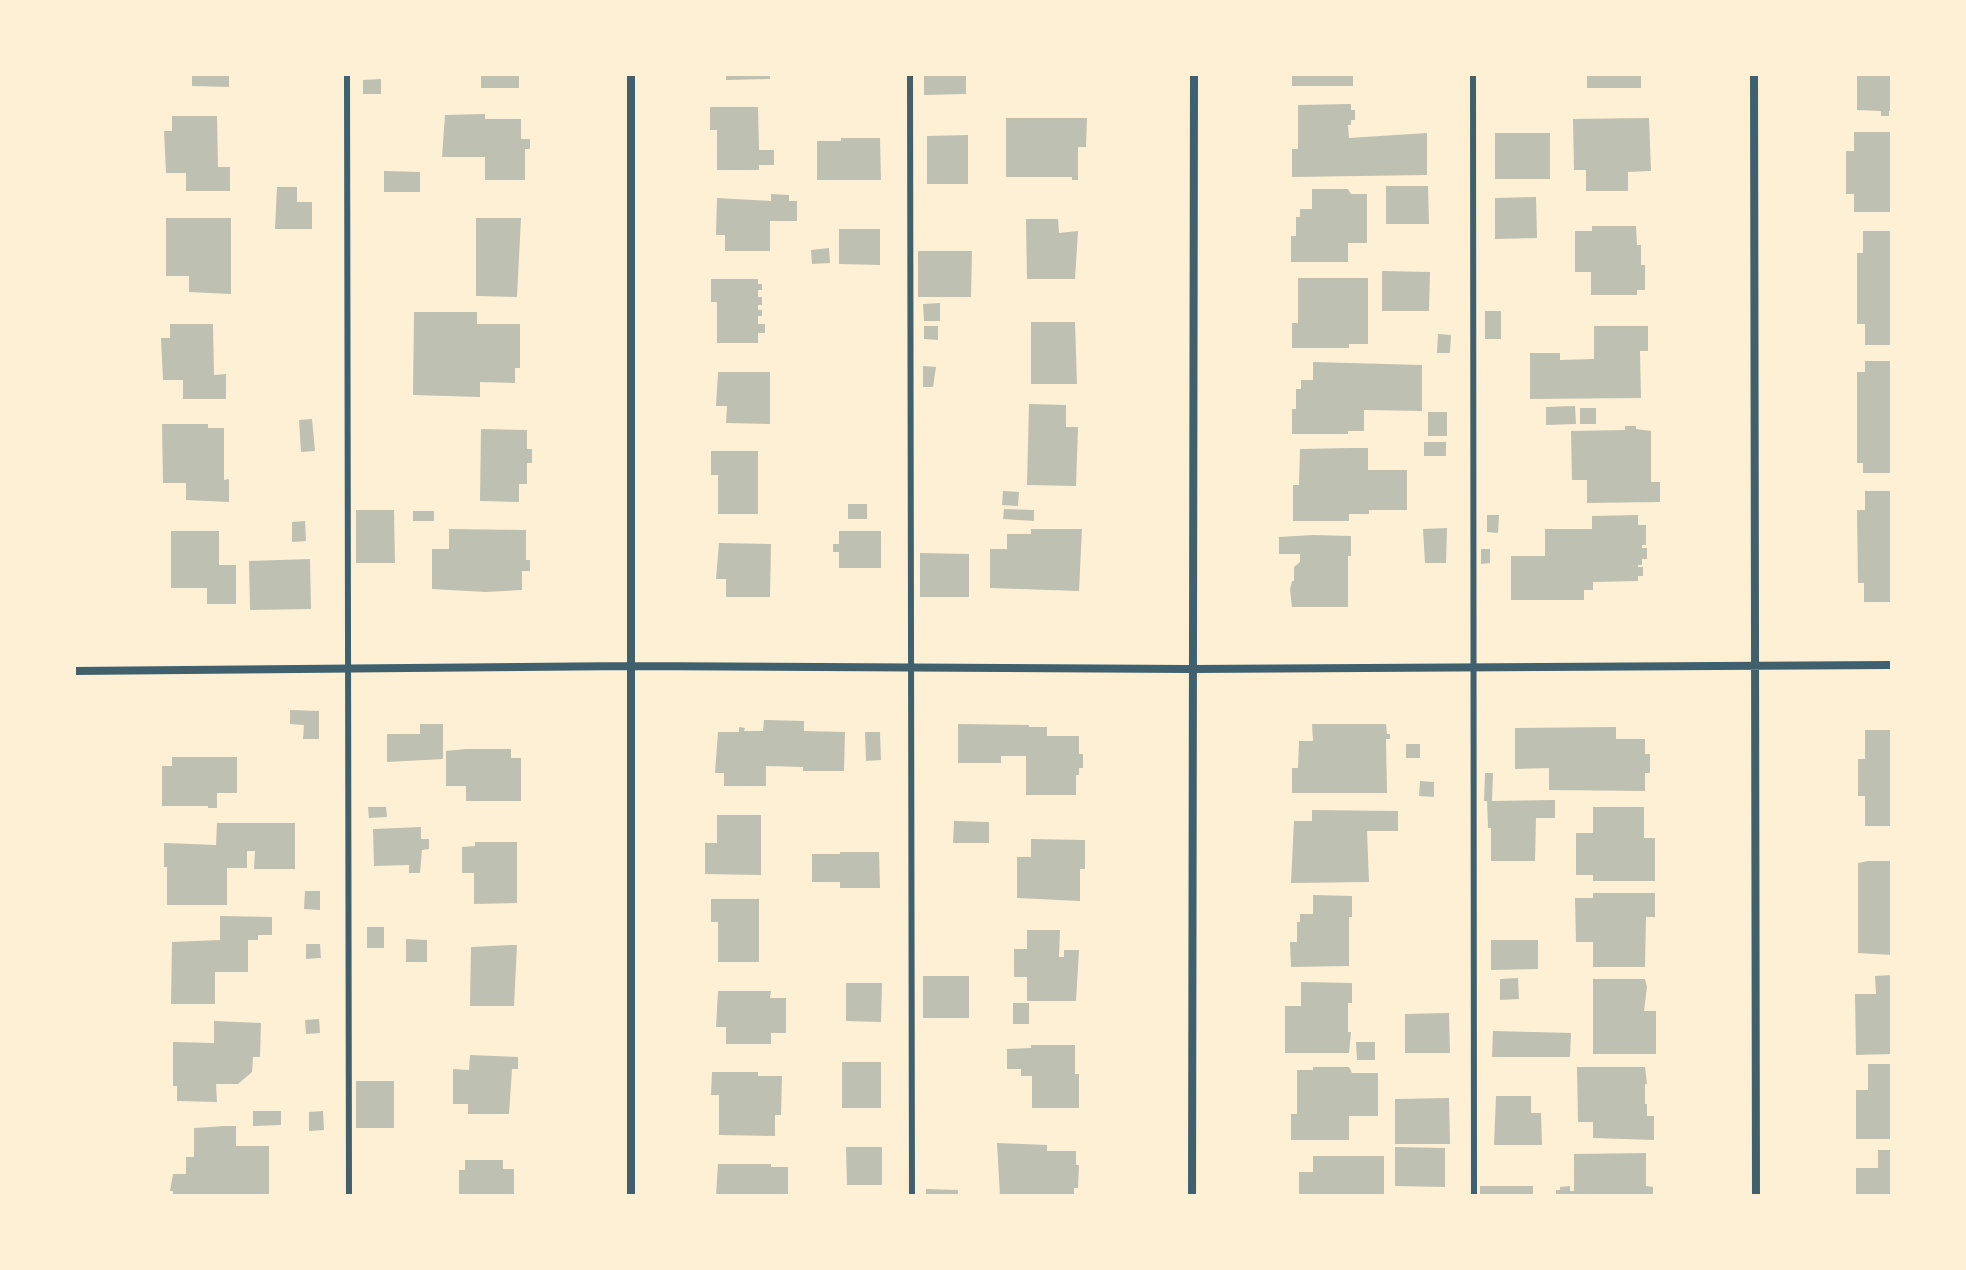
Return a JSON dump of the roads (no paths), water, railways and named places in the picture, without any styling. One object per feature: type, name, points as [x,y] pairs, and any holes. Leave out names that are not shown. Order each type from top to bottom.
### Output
[{"type":"street","points":[[631,74],[631,1196]]},
{"type":"street","points":[[1192,1196],[1194,74]]},
{"type":"street","points":[[1754,74],[1756,1196]]},
{"type":"street","points":[[74,671],[631,666],[1191,669],[1892,665]]},
{"type":"lane","points":[[347,74],[349,1196]]},
{"type":"lane","points":[[910,74],[912,1196]]},
{"type":"lane","points":[[1473,74],[1474,1196]]}]
